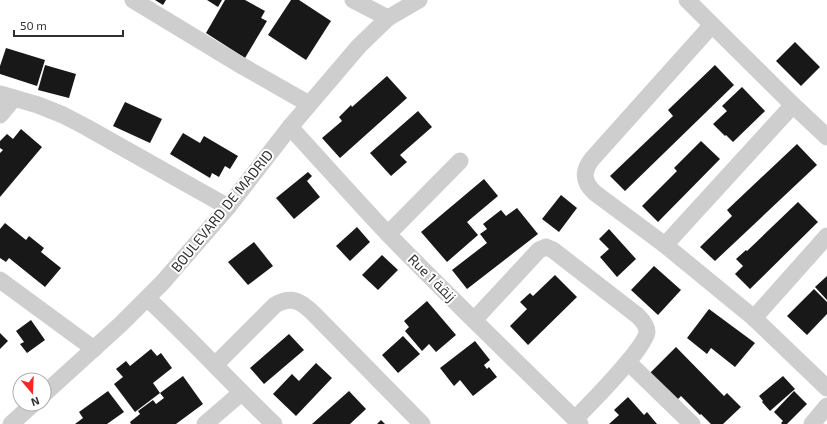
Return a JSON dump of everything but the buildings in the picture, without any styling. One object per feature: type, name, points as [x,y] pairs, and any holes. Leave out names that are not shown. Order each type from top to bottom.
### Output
[{"type":"street","points":[[133,0],[309,104]]},
{"type":"street","points":[[353,0],[388,18]]},
{"type":"street","name":"BOULEVARD DE MADRID","points":[[52,387],[148,299],[193,249],[290,127],[359,46],[388,18],[419,0]]},
{"type":"street","points":[[687,0],[827,137]]},
{"type":"street","points":[[712,25],[592,159],[585,170],[586,182],[595,194],[665,245],[754,318],[827,388]]},
{"type":"street","points":[[0,115],[7,96],[38,105],[80,124],[228,206]]},
{"type":"street","points":[[665,245],[793,105]]},
{"type":"street","name":"Rue 1 زنقة","points":[[290,127],[388,234],[578,422]]},
{"type":"street","points":[[388,234],[460,161]]},
{"type":"street","points":[[754,318],[827,236]]},
{"type":"street","points":[[474,320],[539,250],[546,247],[553,250],[638,316],[645,324],[647,332],[643,341],[628,362],[578,422]]},
{"type":"street","points":[[0,280],[94,349]]},
{"type":"street","points":[[148,299],[216,364],[241,393],[274,424]]},
{"type":"street","points":[[216,364],[276,305],[284,301],[292,300],[303,304],[314,314],[422,424]]},
{"type":"street","points":[[628,362],[692,424]]},
{"type":"street","points":[[205,424],[241,393]]},
{"type":"street","points":[[812,424],[827,406]]},
{"type":"street","points":[[11,424],[24,412]]}]
